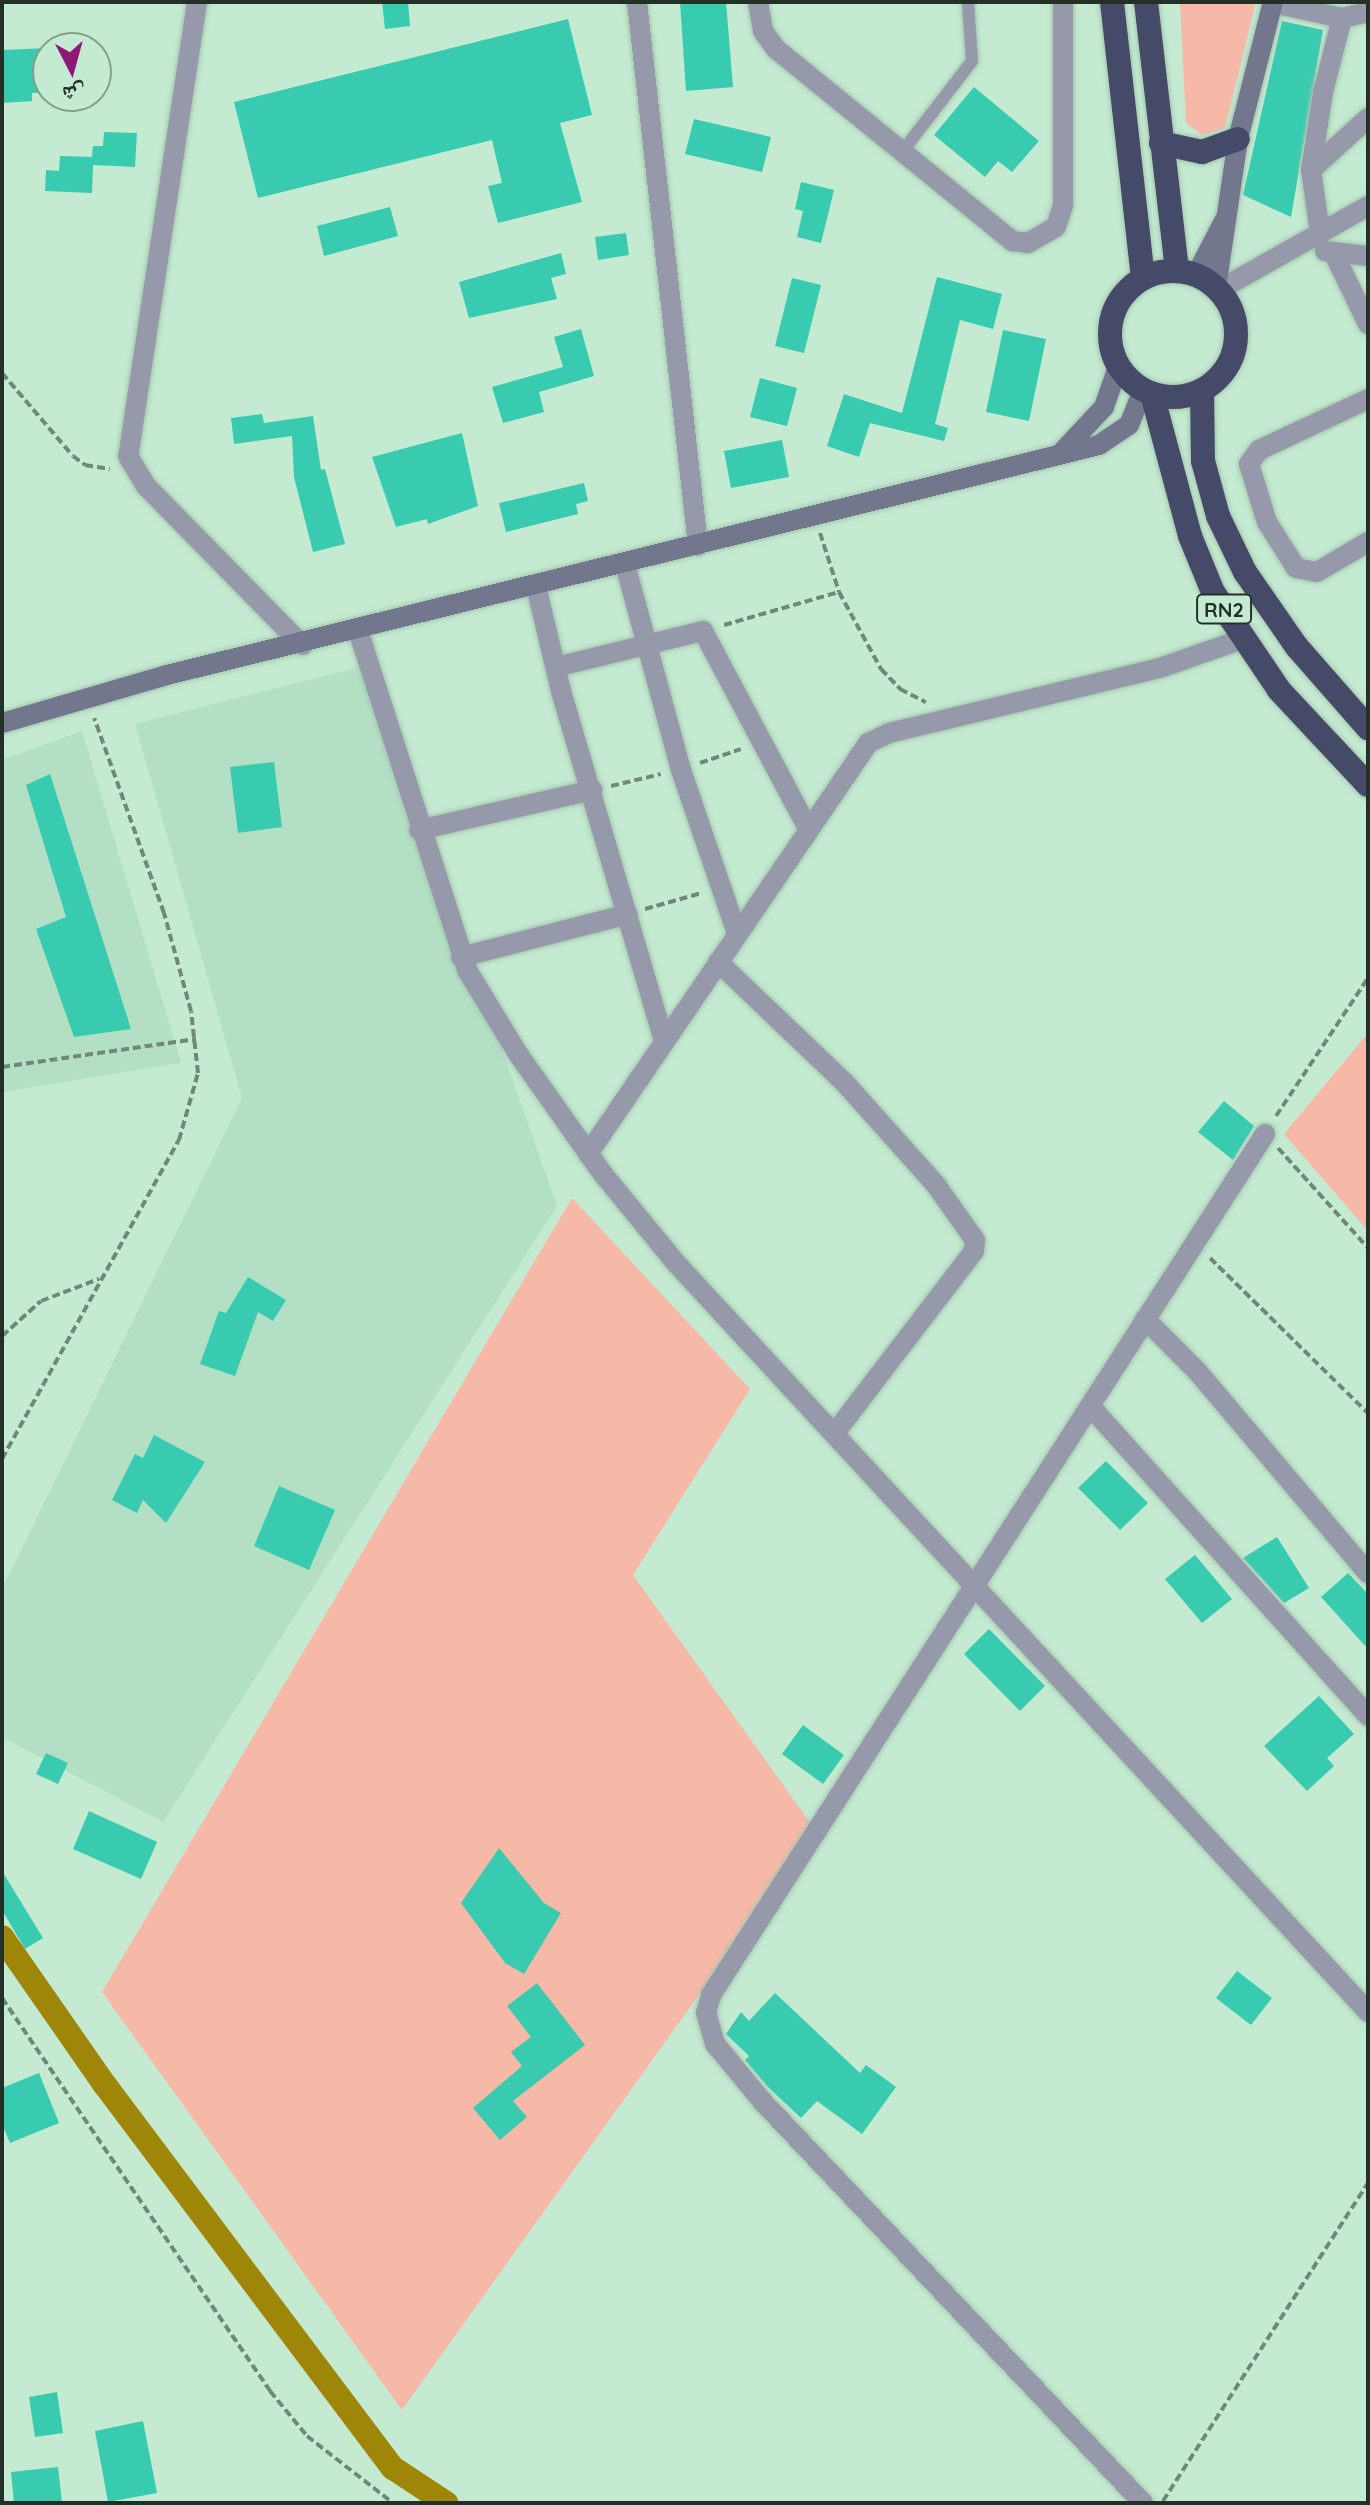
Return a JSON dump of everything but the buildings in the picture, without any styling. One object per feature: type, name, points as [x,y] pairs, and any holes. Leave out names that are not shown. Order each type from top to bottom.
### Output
[{"type":"highway","points":[[1112,2],[1143,278]]},
{"type":"highway","points":[[1146,2],[1161,143],[1202,281],[1233,316],[1236,344],[1224,371],[1202,390],[1186,396],[1148,392],[1118,367],[1110,343],[1112,317],[1123,294],[1143,278],[1202,281]]},
{"type":"highway","points":[[1161,143],[1202,152],[1238,139]]},
{"type":"highway","name":"RN2","points":[[1202,390],[1203,461],[1218,516],[1245,572],[1297,647],[1368,728]]},
{"type":"highway","name":"RN2","points":[[1148,392],[1190,536],[1213,592],[1279,690],[1368,785]]},
{"type":"main road","points":[[1202,281],[1224,221],[1238,139],[1273,3]]},
{"type":"main road","points":[[1058,456],[1104,407],[1118,367]]},
{"type":"main road","points":[[2,723],[86,697],[1058,456],[1118,434],[1136,414],[1148,392]]},
{"type":"street","points":[[197,2],[127,435],[134,468],[146,486],[302,645]]},
{"type":"street","points":[[637,2],[698,546]]},
{"type":"street","points":[[758,2],[763,31],[776,49],[1012,241],[1028,243],[1056,227],[1063,205],[1063,2]]},
{"type":"street","points":[[1273,3],[1342,18],[1368,12]]},
{"type":"street","points":[[1320,233],[1311,170],[1323,92],[1342,18]]},
{"type":"street","points":[[1311,170],[1368,118]]},
{"type":"street","points":[[1202,281],[1320,233],[1368,206]]},
{"type":"street","points":[[1300,241],[1334,254],[1368,256]]},
{"type":"street","points":[[1334,254],[1368,324]]},
{"type":"street","points":[[1368,399],[1259,450],[1249,464],[1267,522],[1296,568],[1317,572],[1368,542]]},
{"type":"street","points":[[625,564],[645,646],[737,934]]},
{"type":"street","points":[[536,586],[556,667],[664,1042]]},
{"type":"street","points":[[358,630],[461,957],[518,1054],[588,1154],[675,1262],[976,1583],[1368,2012]]},
{"type":"street","points":[[556,667],[703,631],[809,830]]},
{"type":"street","points":[[588,1154],[868,743],[961,715],[1160,668],[1243,639]]},
{"type":"street","points":[[419,830],[592,790]]},
{"type":"street","points":[[461,957],[628,914]]},
{"type":"street","points":[[718,962],[844,1082],[972,1229],[974,1251],[835,1433]]},
{"type":"street","points":[[1143,2503],[763,2102],[707,2030],[711,1995],[1265,1134]]},
{"type":"street","points":[[1145,1319],[1197,1371],[1368,1573]]},
{"type":"street","points":[[1090,1406],[1368,1716]]},
{"type":"lane","points":[[902,152],[972,61],[968,2]]},
{"type":"path","points":[[2,373],[85,465],[134,468]]},
{"type":"path","points":[[814,517],[839,592],[891,679],[900,689],[961,715]]},
{"type":"path","points":[[703,631],[839,592]]},
{"type":"path","points":[[2,1459],[179,1140],[195,1095],[196,1039],[164,913],[86,697]]},
{"type":"path","points":[[628,914],[720,888]]},
{"type":"path","points":[[1368,978],[1265,1134],[1368,1248]]},
{"type":"path","points":[[2,1067],[196,1039]]},
{"type":"path","points":[[1193,1242],[1368,1413]]},
{"type":"path","points":[[2,1336],[41,1301],[101,1278]]},
{"type":"path","points":[[2,1998],[270,2391],[307,2436],[393,2503]]},
{"type":"path","points":[[1162,2503],[1368,2183]]},
{"type":"shaded area","points":[[1180,2],[1256,2],[1225,128],[1202,135],[1186,123]]},
{"type":"shaded area","points":[[367,665],[557,1206],[163,1822],[2,1737],[2,1589],[242,1098],[135,724]]},
{"type":"shaded area","points":[[82,731],[181,1063],[2,1092],[2,760]]},
{"type":"shaded area","points":[[1368,1033],[1368,1231],[1284,1134]]},
{"type":"shaded area","points":[[572,1198],[750,1389],[633,1575],[816,1831],[402,2410],[102,1992]]},
{"type":"waterway","points":[[2,1937],[105,2085],[393,2468],[446,2503]]}]
